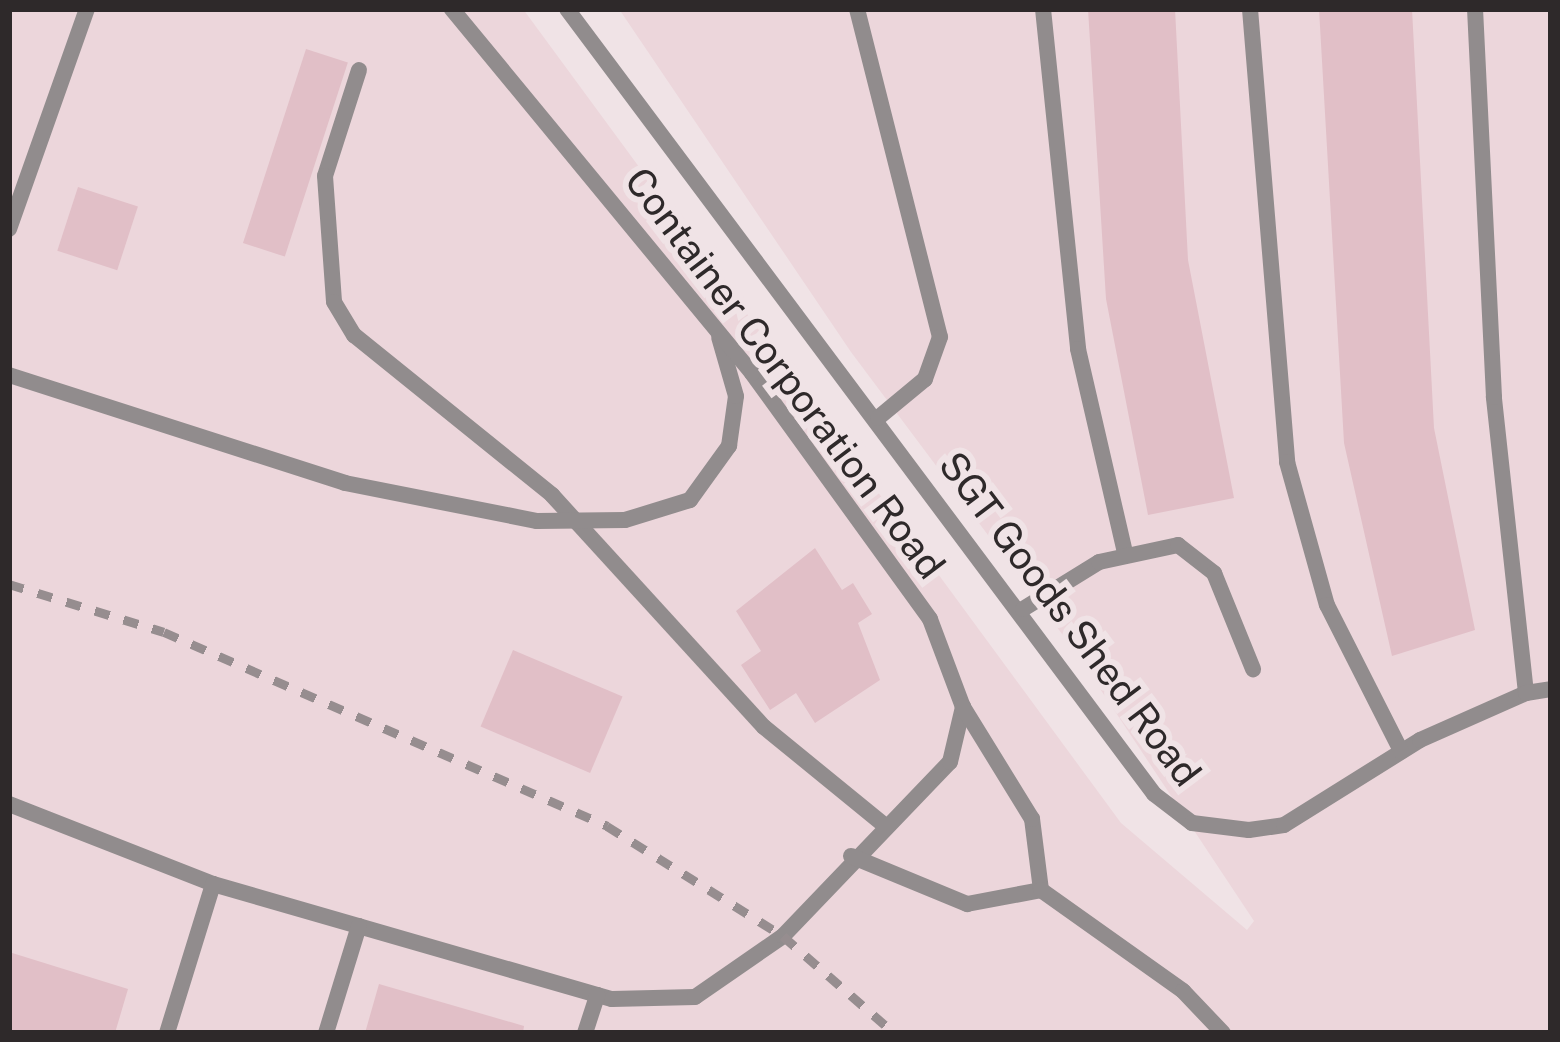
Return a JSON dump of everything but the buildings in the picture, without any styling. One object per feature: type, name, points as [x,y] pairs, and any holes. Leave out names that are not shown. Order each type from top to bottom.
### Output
[{"type":"lane","points":[[9,229],[87,9]]},
{"type":"lane","name":"Container Corporation Road","points":[[452,9],[718,330],[930,619],[964,707],[1032,819],[1040,890]]},
{"type":"lane","name":"SGT Goods Shed Road","points":[[567,9],[1023,609],[1154,794],[1192,823],[1284,825],[1401,751],[1526,693],[1551,689]]},
{"type":"lane","points":[[857,9],[880,130],[940,337],[925,379],[878,418]]},
{"type":"lane","points":[[1043,9],[1075,328],[1125,553]]},
{"type":"lane","points":[[1250,9],[1287,462],[1328,605],[1401,751]]},
{"type":"lane","points":[[1475,9],[1494,397],[1526,693]]},
{"type":"lane","points":[[358,70],[325,176],[334,302],[354,335],[552,495],[566,521],[764,727],[884,824]]},
{"type":"lane","points":[[9,375],[345,483],[566,521],[626,520],[690,500],[729,446],[736,396],[718,330]]},
{"type":"lane","points":[[1023,609],[1125,553],[1162,544],[1205,559],[1253,669]]},
{"type":"lane","points":[[9,804],[213,884],[597,995],[695,998],[756,961],[851,856],[950,762],[964,707]]},
{"type":"lane","points":[[851,856],[967,904],[1040,890],[1183,992],[1223,1033]]},
{"type":"lane","points":[[167,1033],[213,884]]},
{"type":"lane","points":[[326,1033],[359,926]]},
{"type":"lane","points":[[585,1033],[597,995]]},
{"type":"shaded area","points":[[9,9],[523,9],[1121,823],[1247,930],[1254,921],[1077,654],[851,352],[619,9],[1551,9],[1551,1033],[9,1033]]},
{"type":"railway","points":[[9,584],[164,632],[607,826],[783,936],[894,1033]]}]
